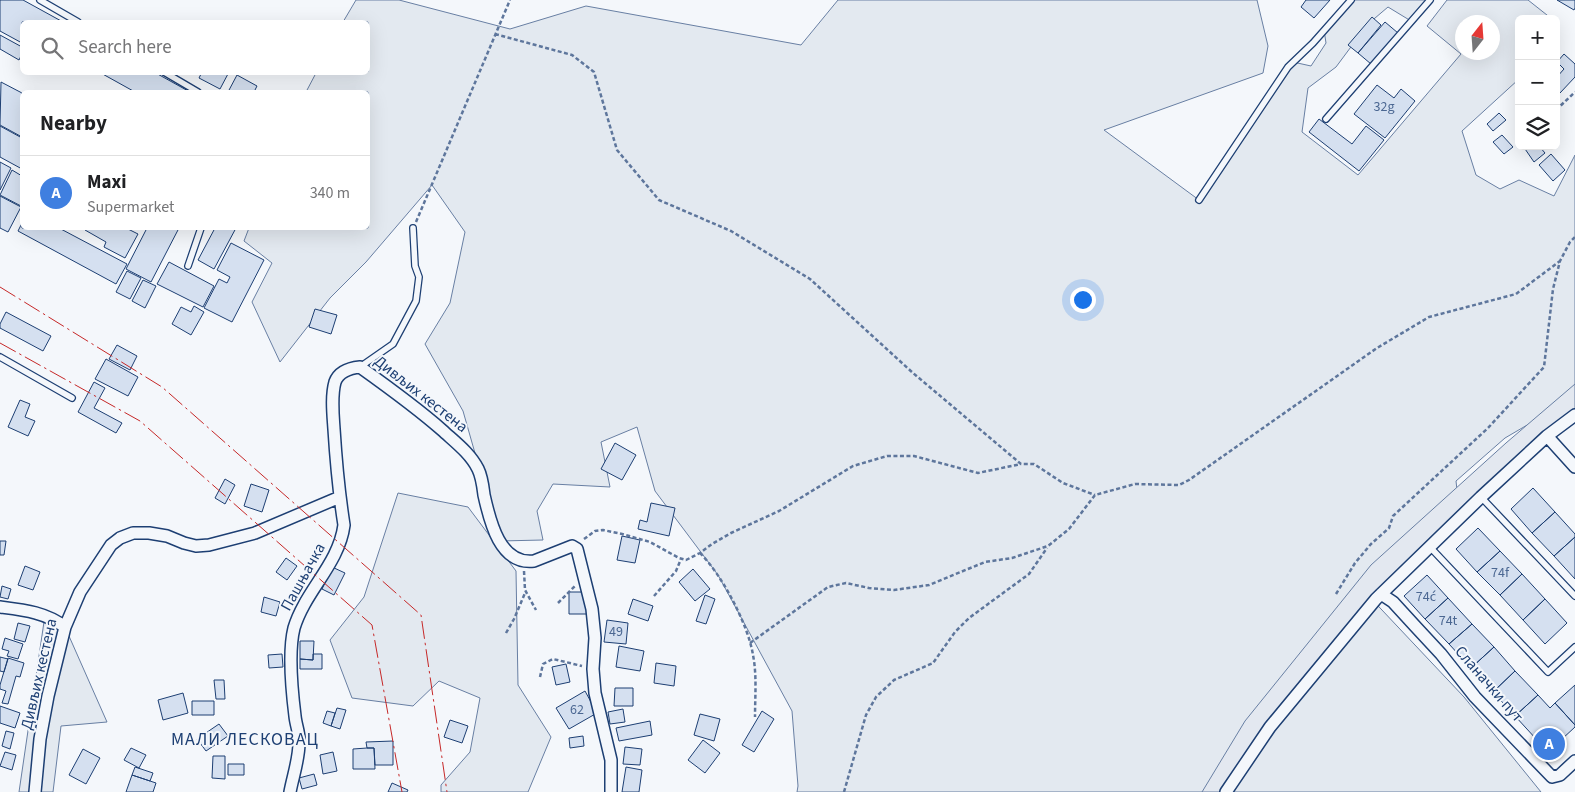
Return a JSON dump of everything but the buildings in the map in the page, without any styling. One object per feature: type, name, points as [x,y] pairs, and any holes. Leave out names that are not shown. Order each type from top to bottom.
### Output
[{"type":"street","name":"Дивљих кестена","points":[[35,792],[40,739],[48,696],[65,627],[80,592],[111,545],[120,538],[133,533],[149,533],[167,536],[196,546],[209,545],[255,533],[340,497],[332,410],[335,381],[339,375],[349,368],[360,367],[408,401],[468,453],[479,470],[496,533],[508,553],[524,562]]},
{"type":"street","points":[[1226,792],[1270,726],[1379,596],[1429,546],[1547,436],[1575,415]]},
{"type":"street","points":[[1547,436],[1575,466]]},
{"type":"street","name":"Пашњачка","points":[[290,792],[299,743],[291,671],[294,628],[306,602],[334,557],[340,543],[344,525],[340,497]]},
{"type":"street","points":[[524,562],[534,561],[567,548],[576,547],[592,609],[595,638],[593,669],[595,693],[611,760],[610,792]]},
{"type":"street","name":"Сланачки пут","points":[[1379,596],[1392,602],[1415,626],[1441,654],[1475,696],[1552,777],[1560,775],[1575,761]]},
{"type":"street","points":[[0,606],[34,611],[65,627]]},
{"type":"lane","points":[[40,0],[75,20]]},
{"type":"lane","points":[[1199,200],[1288,67],[1313,43],[1351,0]]},
{"type":"lane","points":[[1326,119],[1430,0]]},
{"type":"lane","points":[[169,75],[195,90]]},
{"type":"lane","points":[[360,367],[393,344],[416,301],[419,277],[415,266],[413,228]]},
{"type":"lane","points":[[188,266],[200,230]]},
{"type":"lane","points":[[0,357],[72,398]]},
{"type":"lane","points":[[1482,497],[1575,596]]},
{"type":"lane","points":[[1429,546],[1548,672],[1575,647]]},
{"type":"path","points":[[413,228],[510,0]]},
{"type":"path","points":[[495,34],[572,55],[594,72],[617,150],[659,200],[732,231],[810,279],[913,373],[1022,464]]},
{"type":"path","points":[[1560,106],[1575,92]]},
{"type":"path","points":[[1336,594],[1355,564],[1371,544],[1390,528],[1393,516],[1488,428],[1544,367],[1553,289],[1560,261],[1570,242],[1575,237]]},
{"type":"path","points":[[576,547],[588,535],[595,531],[603,530],[650,542],[686,560],[712,544],[779,510],[853,466],[887,456],[914,456],[978,473],[1022,464],[1034,464],[1063,483],[1095,495],[1135,484],[1179,485],[1189,480],[1385,343],[1430,317],[1516,294],[1560,261]]},
{"type":"path","points":[[844,792],[866,715],[876,697],[894,680],[933,663],[955,632],[969,618],[1029,574],[1048,546],[1069,529],[1095,495]]},
{"type":"path","points":[[750,643],[828,587],[846,584],[894,590],[929,585],[985,562],[1012,558],[1048,546]]},
{"type":"path","points":[[700,553],[711,564],[727,592],[750,643],[754,657],[755,717]]},
{"type":"path","points":[[654,596],[676,571],[682,559]]},
{"type":"path","points":[[506,633],[525,593],[524,562]]},
{"type":"path","points":[[558,602],[572,588],[586,581]]},
{"type":"path","points":[[525,593],[536,610]]},
{"type":"path","points":[[540,678],[543,664],[553,659],[593,669]]},
{"type":"shaded area","points":[[356,0],[399,0],[510,29],[586,6],[801,45],[838,0],[1257,0],[1268,46],[1263,73],[1104,130],[1199,200],[1293,62],[1311,66],[1326,43],[1324,30],[1351,0],[1430,0],[1411,21],[1388,7],[1368,24],[1336,67],[1308,88],[1302,132],[1358,175],[1456,60],[1500,60],[1500,15],[1455,15],[1455,49],[1427,26],[1447,0],[1528,0],[1547,15],[1515,15],[1515,83],[1462,131],[1476,175],[1500,189],[1519,180],[1554,196],[1575,155],[1575,397],[1505,438],[1456,481],[1457,490],[1365,592],[1464,697],[1541,792],[797,792],[792,711],[718,575],[655,491],[637,427],[601,442],[610,487],[553,484],[537,511],[543,540],[500,541],[463,411],[425,344],[450,303],[465,232],[432,185],[366,262],[330,298],[280,362],[252,302],[272,263],[244,241],[248,230],[370,230],[370,90],[307,90],[315,75],[370,75],[370,20],[344,20]]},
{"type":"shaded area","points":[[1575,384],[1575,414],[1376,599],[1226,792],[1202,792],[1245,721],[1371,565],[1506,443]]},
{"type":"shaded area","points":[[398,493],[468,507],[516,571],[518,685],[551,737],[528,792],[441,792],[441,785],[470,752],[480,698],[439,681],[413,706],[352,698],[330,640],[364,597]]},
{"type":"shaded area","points":[[45,615],[65,627],[107,722],[61,726],[53,792],[19,792]]},
{"type":"power","points":[[0,287],[162,387],[421,615],[447,792]]},
{"type":"power","points":[[0,343],[140,421],[372,625],[402,792]]},
{"type":"place","name":"Maxi","points":[[1549,744]]},
{"type":"district","name":"МАЛИ ЛЕСКОВАЦ","points":[[245,739]]}]
